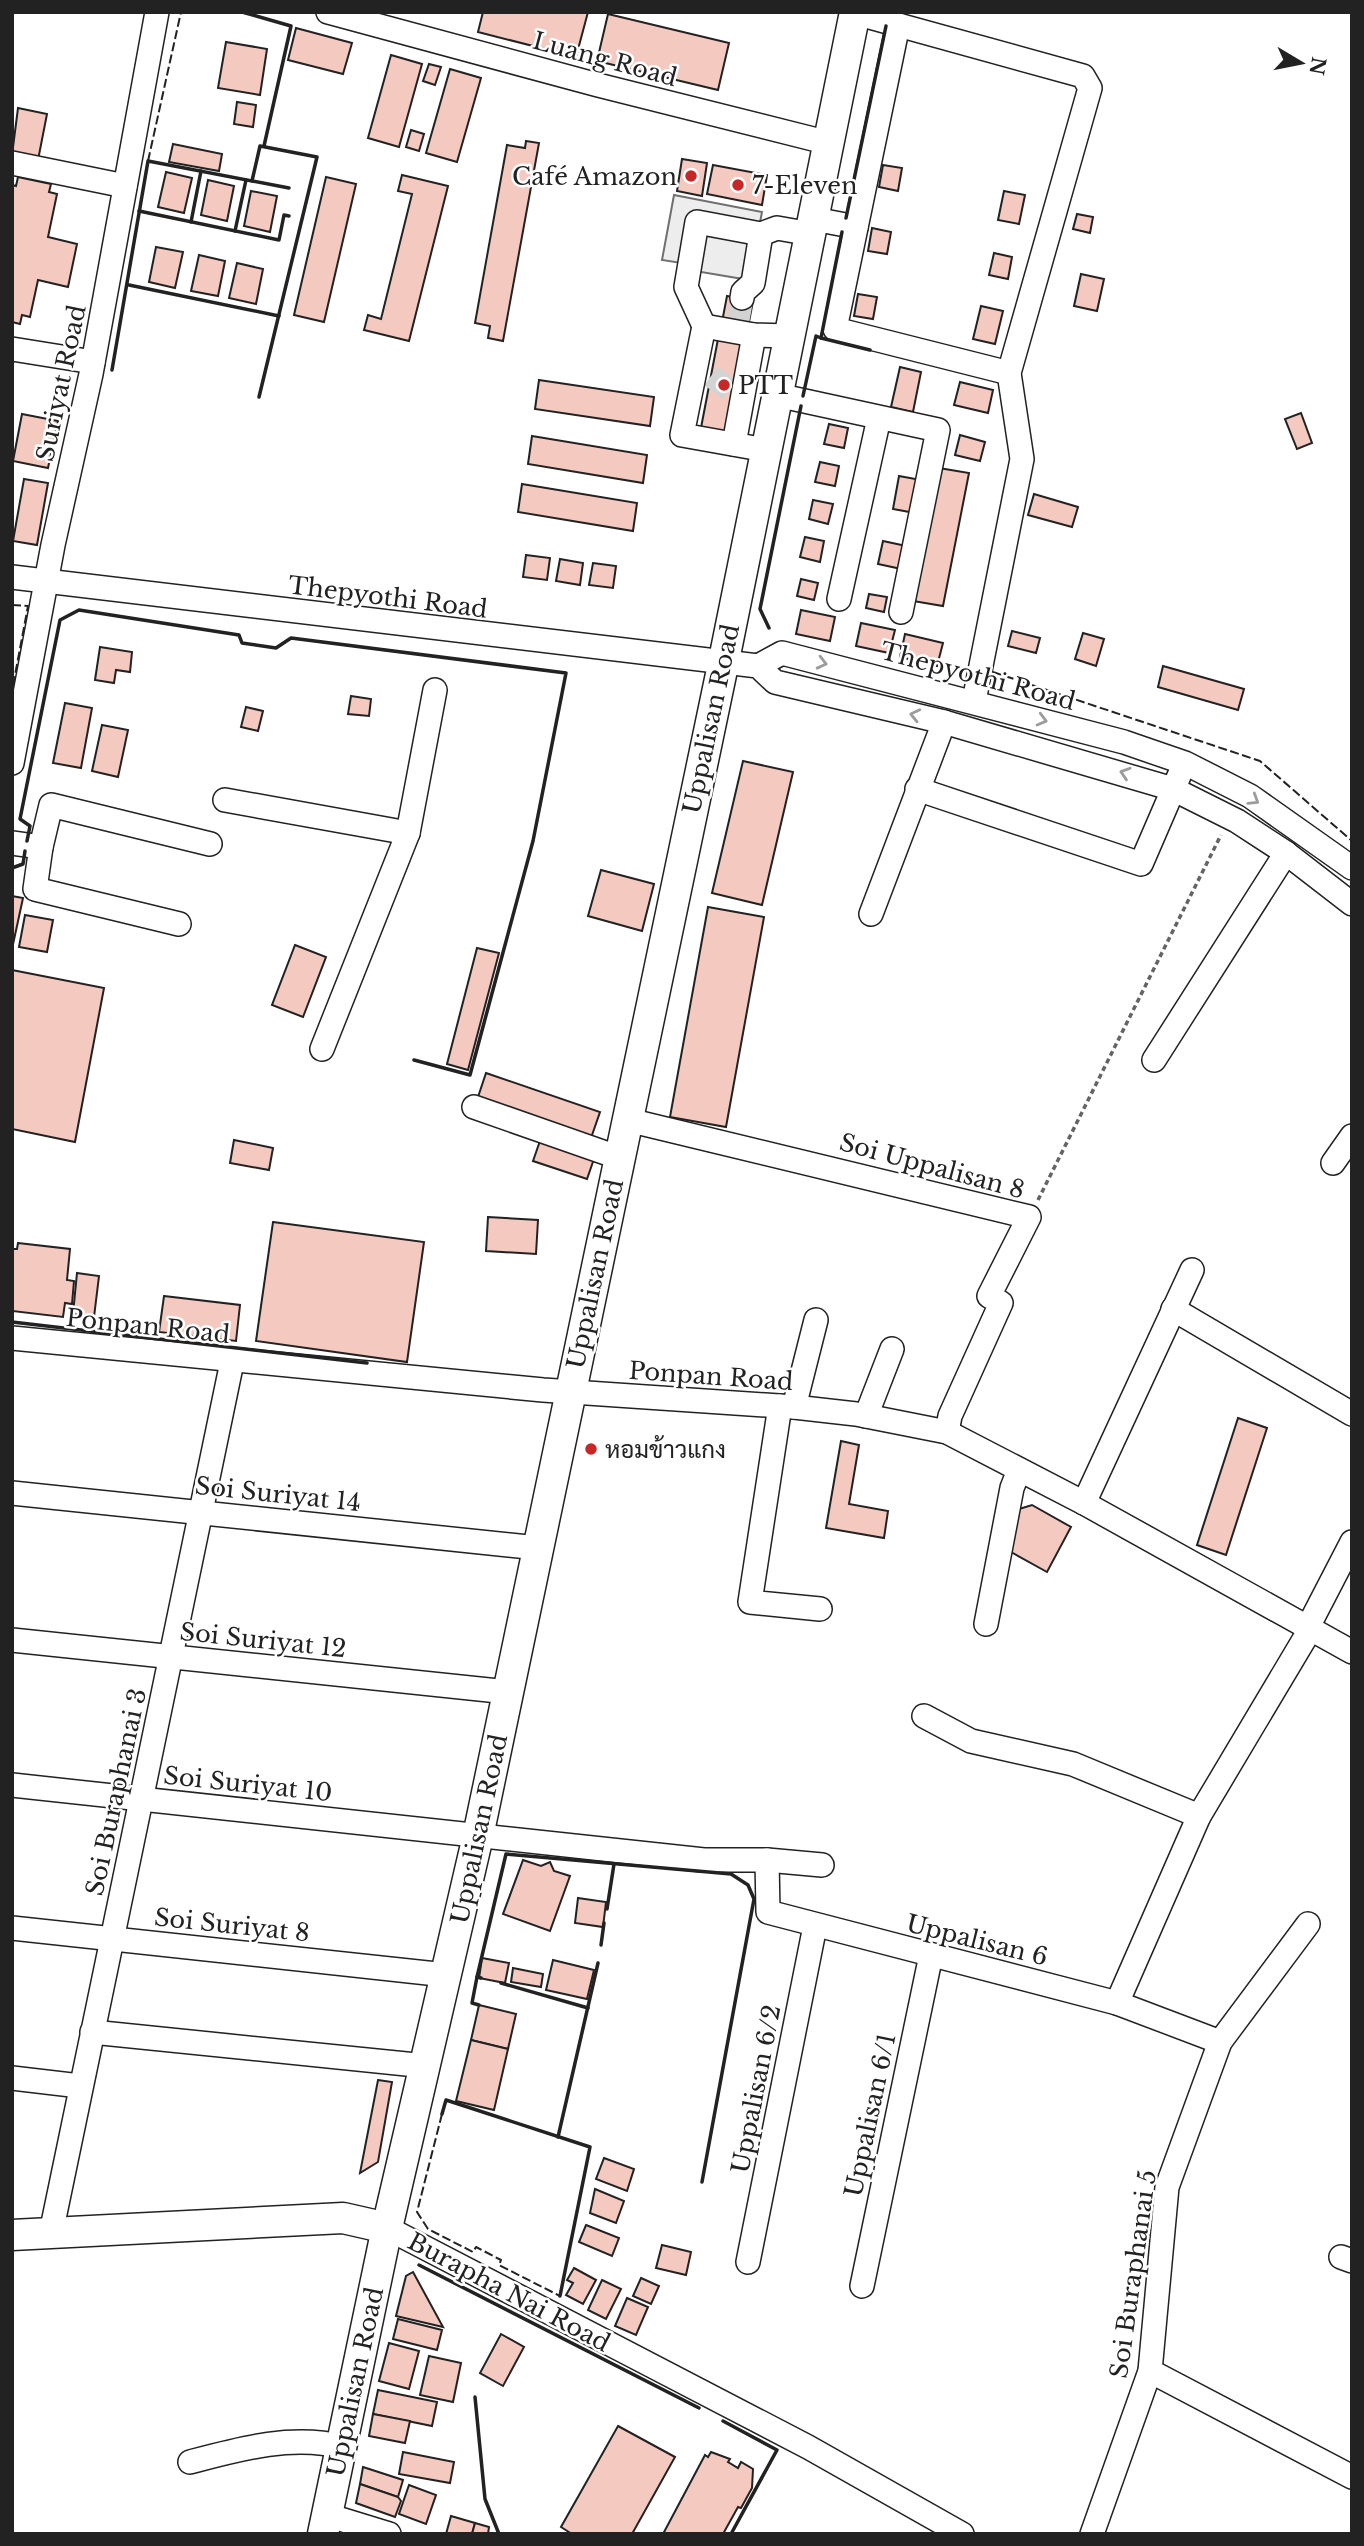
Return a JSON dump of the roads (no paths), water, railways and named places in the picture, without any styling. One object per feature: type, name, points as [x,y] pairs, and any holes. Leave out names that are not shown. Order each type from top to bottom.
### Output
[{"type":"main road","name":"Uppalisan Road","points":[[326,2524],[387,2228],[478,1836],[724,660],[855,12]]},
{"type":"main road","name":"Burapha Nai Road","points":[[12,2235],[343,2218],[387,2228]]},
{"type":"street","name":"Suriyat Road","points":[[12,763],[93,362],[157,12]]},
{"type":"street","name":"Luang Road","points":[[328,12],[598,85],[829,143]]},
{"type":"street","points":[[855,12],[1083,76],[1090,88],[1009,373],[1022,459],[974,701]]},
{"type":"street","points":[[898,25],[835,329],[1009,373]]},
{"type":"street","points":[[12,163],[125,186]]},
{"type":"street","points":[[766,450],[682,435],[703,371],[704,326],[686,287],[697,222],[761,234],[777,228],[856,227]]},
{"type":"street","points":[[742,298],[743,292],[753,283],[761,234]]},
{"type":"street","points":[[704,326],[790,336]]},
{"type":"street","points":[[734,443],[742,331]]},
{"type":"street","points":[[12,349],[93,362]]},
{"type":"street","points":[[777,395],[938,430],[901,612]]},
{"type":"street","points":[[839,599],[879,418]]},
{"type":"street","name":"Thepyothi Road","points":[[12,577],[479,635],[724,660],[758,666],[775,682],[944,722],[1173,789],[1229,817],[1286,853],[1352,904]]},
{"type":"street","name":"Thepyothi Road","points":[[758,666],[782,653],[1124,742],[1185,764],[1250,796],[1352,868]]},
{"type":"street","points":[[322,1049],[408,834],[435,690]]},
{"type":"street","points":[[871,914],[944,722]]},
{"type":"street","points":[[917,789],[1141,864],[1185,764]]},
{"type":"street","points":[[225,800],[408,834]]},
{"type":"street","points":[[179,924],[35,888],[51,805],[209,844]]},
{"type":"street","points":[[12,843],[41,848]]},
{"type":"street","points":[[1154,1060],[1286,853]]},
{"type":"street","points":[[474,1107],[620,1158]]},
{"type":"street","name":"Soi Uppalisan 8","points":[[628,1120],[1029,1217],[989,1296],[1001,1303],[950,1416],[947,1432]]},
{"type":"street","points":[[1333,1163],[1352,1136]]},
{"type":"street","points":[[1084,1503],[1192,1270]]},
{"type":"street","points":[[1173,1309],[1352,1413]]},
{"type":"street","points":[[816,1320],[787,1407],[750,1602],[820,1609]]},
{"type":"street","name":"Ponpan Road","points":[[12,1338],[232,1362],[570,1393],[787,1407],[866,1416],[947,1432],[1084,1503],[1352,1651]]},
{"type":"street","points":[[866,1416],[892,1349]]},
{"type":"street","name":"Soi Buraphanai 3","points":[[51,2233],[232,1362]]},
{"type":"street","points":[[986,1624],[1019,1470]]},
{"type":"street","name":"Soi Suriyat 14","points":[[12,1493],[538,1548]]},
{"type":"street","points":[[1117,2003],[1199,1816],[1310,1628],[1352,1542]]},
{"type":"street","name":"Soi Suriyat 12","points":[[12,1640],[508,1692]]},
{"type":"street","points":[[923,1716],[971,1741],[1073,1764],[1199,1816]]},
{"type":"street","name":"Soi Suriyat 10","points":[[12,1785],[478,1836]]},
{"type":"street","points":[[478,1836],[704,1860],[767,1860],[822,1866]]},
{"type":"street","name":"Uppalisan 6","points":[[767,1860],[768,1912],[1117,2003],[1220,2042]]},
{"type":"street","name":"Soi Buraphanai 5","points":[[1092,2534],[1150,2371],[1167,2187],[1220,2042],[1308,1924]]},
{"type":"street","name":"Uppalisan 6/2","points":[[748,2262],[815,1926]]},
{"type":"street","name":"Soi Suriyat 8","points":[[12,1928],[446,1975]]},
{"type":"street","name":"Uppalisan 6/1","points":[[862,2286],[930,1955]]},
{"type":"street","points":[[92,2032],[426,2066]]},
{"type":"street","points":[[12,2078],[80,2086]]},
{"type":"street","name":"Burapha Nai Road","points":[[387,2228],[808,2447],[962,2534]]},
{"type":"street","points":[[1150,2371],[1352,2477]]},
{"type":"street","points":[[190,2462],[266,2444],[320,2441],[342,2447]]},
{"type":"street","points":[[326,2524],[389,2534]]},
{"type":"tunnel","points":[[737,325],[742,298]]},
{"type":"tunnel","points":[[711,376],[737,395]]},
{"type":"place","name":"Café Amazon","points":[[691,176]]},
{"type":"place","name":"7-Eleven","points":[[738,185]]},
{"type":"place","name":"PTT","points":[[724,385]]},
{"type":"place","name":"หอมข้าวแกง","points":[[591,1449]]}]
